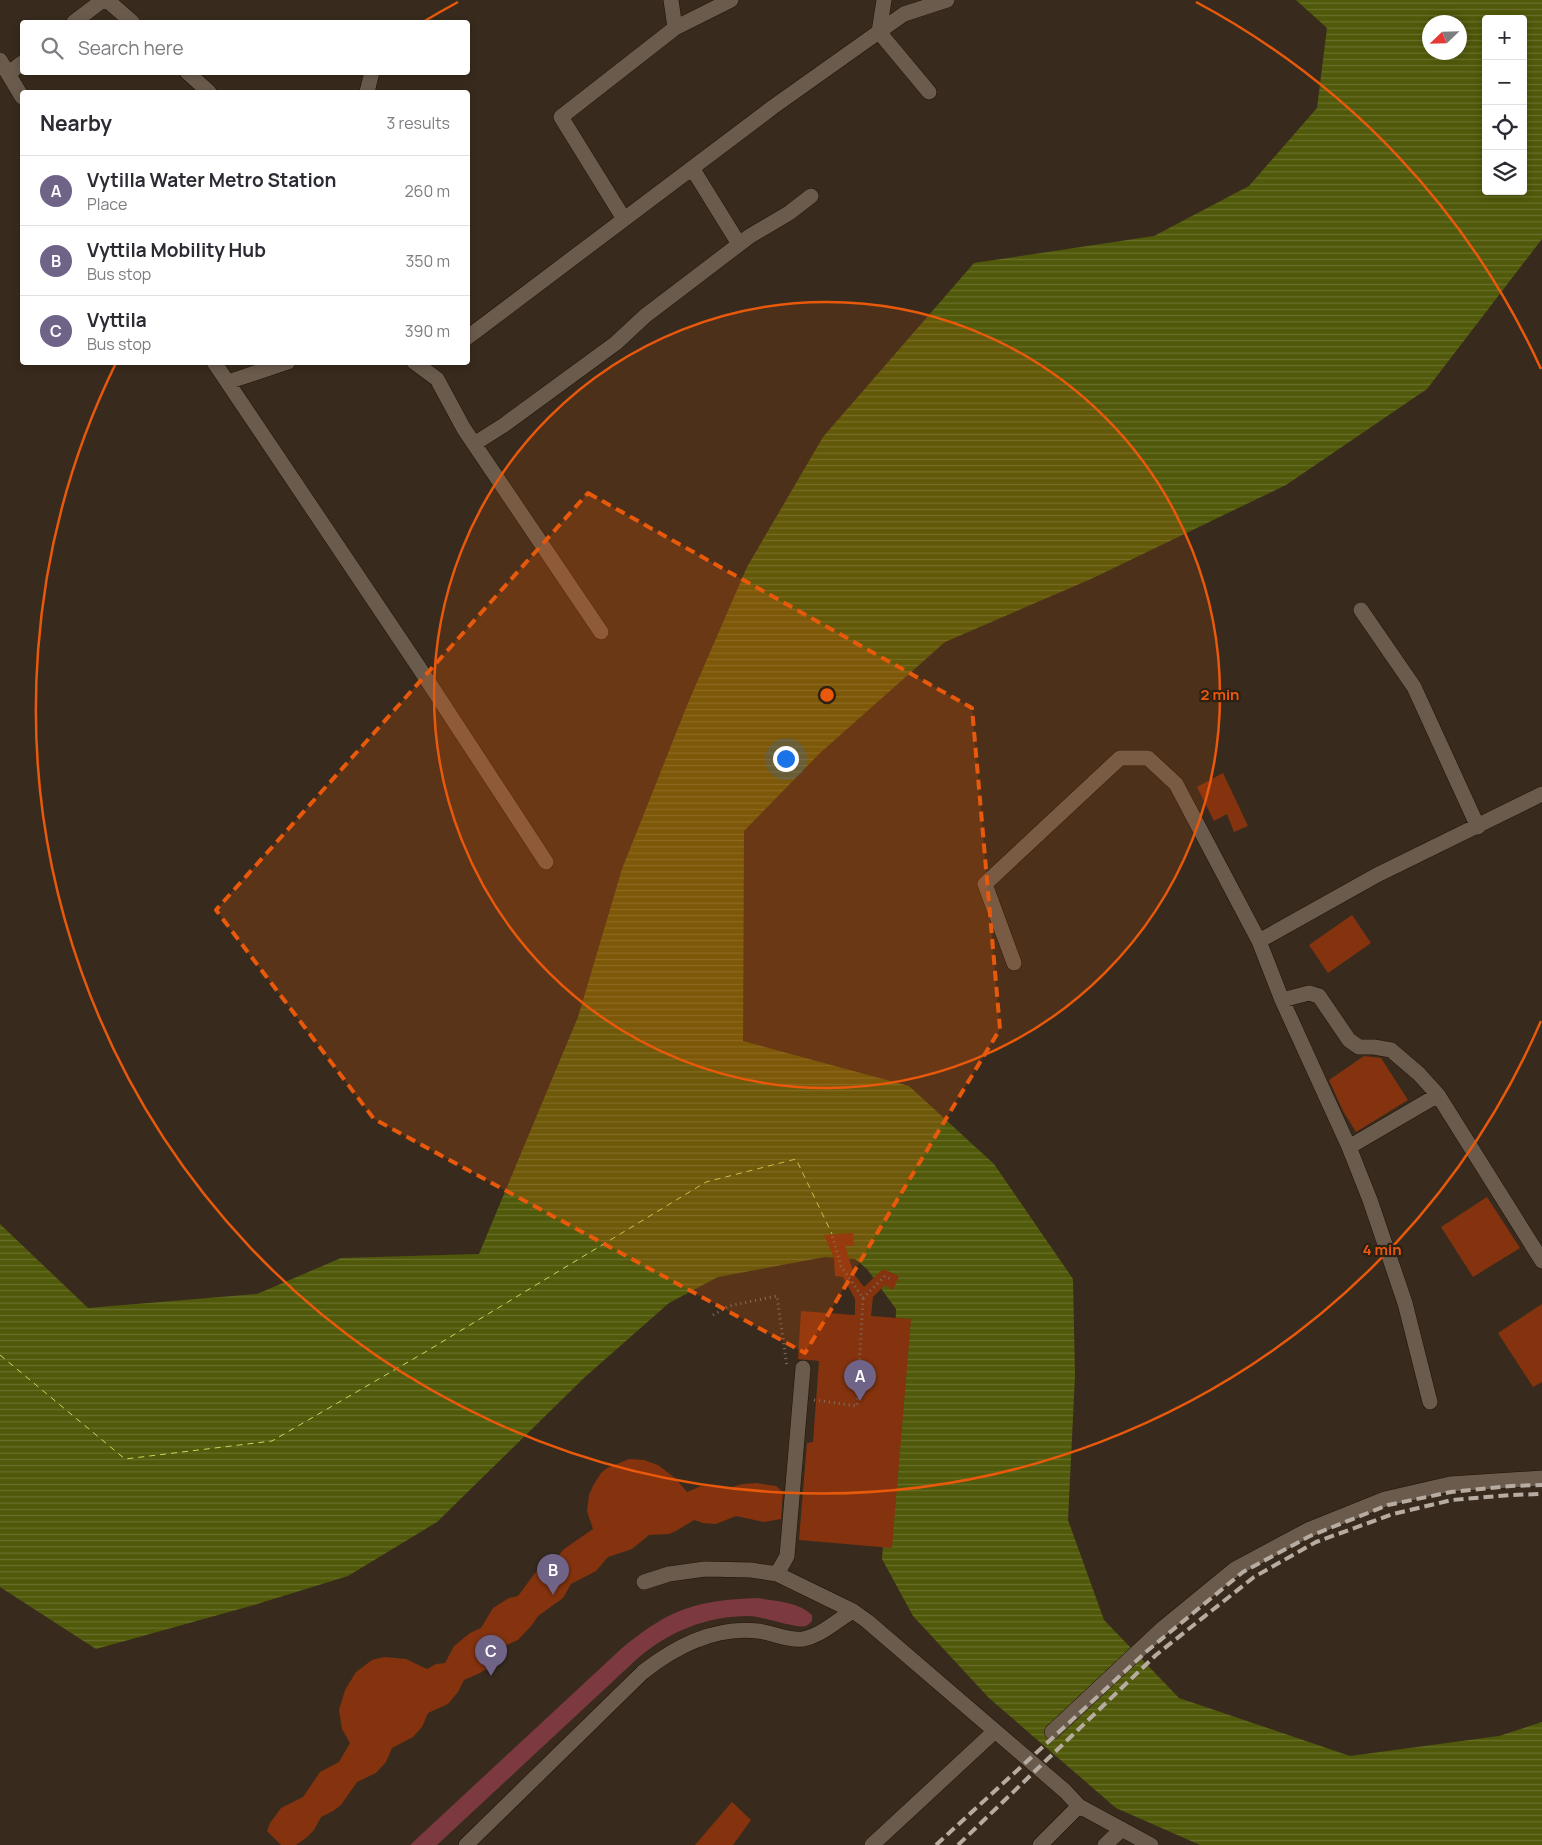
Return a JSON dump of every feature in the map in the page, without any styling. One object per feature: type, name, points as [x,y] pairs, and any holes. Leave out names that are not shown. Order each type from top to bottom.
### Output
[{"type":"street","points":[[77,20],[105,0],[130,20]]},
{"type":"street","points":[[671,0],[675,28]]},
{"type":"street","points":[[624,219],[561,117],[675,28],[731,0]]},
{"type":"street","points":[[884,0],[879,32],[929,92]]},
{"type":"street","points":[[470,335],[781,101],[904,14],[947,0]]},
{"type":"street","points":[[0,60],[20,94]]},
{"type":"street","points":[[8,74],[20,65]]},
{"type":"street","points":[[190,75],[207,90]]},
{"type":"street","points":[[368,90],[371,75]]},
{"type":"street","points":[[692,168],[739,244]]},
{"type":"street","points":[[474,444],[504,425],[616,343],[646,316],[739,244],[811,196]]},
{"type":"street","points":[[216,365],[418,666],[546,862]]},
{"type":"street","points":[[228,382],[279,365]]},
{"type":"street","points":[[424,365],[437,379],[464,429],[600,632]]},
{"type":"street","points":[[1361,610],[1414,687],[1478,827]]},
{"type":"street","points":[[1014,963],[985,884],[1120,758],[1148,758],[1176,784],[1259,941],[1282,1000],[1349,1147],[1370,1200],[1405,1303],[1430,1402]]},
{"type":"street","points":[[1259,941],[1377,875],[1542,794]]},
{"type":"street","points":[[1282,1000],[1309,993],[1320,996],[1349,1040],[1359,1047],[1391,1050],[1418,1074],[1438,1095],[1542,1262]]},
{"type":"street","points":[[1349,1147],[1438,1095]]},
{"type":"street","points":[[777,1574],[787,1556],[802,1368]]},
{"type":"street","points":[[1052,1732],[1163,1628],[1235,1569],[1308,1530],[1385,1500],[1450,1484],[1515,1478],[1542,1478]]},
{"type":"street","points":[[644,1582],[669,1574],[705,1569],[751,1570],[777,1574],[853,1611],[1065,1791],[1080,1806],[1151,1845]]},
{"type":"street","points":[[466,1845],[643,1672],[661,1658],[697,1639],[742,1630],[802,1639],[816,1636],[853,1611]]},
{"type":"street","points":[[872,1845],[995,1731]]},
{"type":"street","points":[[1040,1845],[1080,1806]]},
{"type":"street","points":[[1105,1845],[1122,1829]]},
{"type":"path","points":[[812,1400],[857,1406],[863,1298],[841,1266],[832,1234]]},
{"type":"path","points":[[863,1298],[885,1276],[892,1280]]},
{"type":"path","points":[[713,1316],[729,1306],[777,1296],[787,1368]]},
{"type":"highlighted area","points":[[588,493],[972,708],[1000,1029],[805,1353],[374,1119],[216,910]]},
{"type":"shaded area","points":[[1296,0],[1542,0],[1542,239],[1427,389],[1286,485],[1091,579],[945,642],[820,753],[744,831],[743,1041],[909,1086],[994,1164],[1073,1279],[1075,1376],[1068,1520],[1104,1620],[1179,1698],[1350,1756],[1499,1736],[1542,1722],[1542,1845],[1200,1845],[1116,1808],[989,1698],[913,1616],[882,1559],[893,1410],[896,1309],[867,1269],[855,1259],[825,1257],[718,1277],[669,1303],[585,1377],[437,1522],[348,1576],[254,1605],[96,1649],[0,1587],[0,1224],[88,1308],[257,1294],[341,1258],[479,1254],[578,1017],[622,869],[688,703],[747,567],[823,437],[974,263],[1154,236],[1249,186],[1317,108],[1327,28]]},
{"type":"shaded area","points":[[758,1598],[801,1607],[812,1615],[812,1621],[807,1626],[801,1626],[749,1616],[733,1617],[704,1622],[663,1640],[638,1658],[437,1845],[410,1845],[638,1635],[669,1616],[700,1604]]},
{"type":"building","points":[[1223,773],[1248,826],[1234,832],[1227,814],[1214,821],[1197,787]]},
{"type":"building","points":[[1352,915],[1371,943],[1328,973],[1309,945]]},
{"type":"building","points":[[1364,1056],[1381,1058],[1408,1100],[1356,1132],[1343,1111],[1329,1080]]},
{"type":"building","points":[[1487,1197],[1520,1248],[1473,1277],[1441,1227]]},
{"type":"building","points":[[853,1233],[854,1246],[845,1246],[854,1274],[864,1287],[883,1269],[899,1276],[893,1290],[885,1285],[873,1297],[871,1316],[911,1319],[892,1548],[799,1540],[807,1443],[813,1442],[819,1361],[798,1359],[801,1311],[855,1315],[855,1299],[843,1277],[835,1276],[834,1258],[824,1235]]},
{"type":"building","points":[[1542,1304],[1542,1382],[1533,1387],[1498,1333]]},
{"type":"building","points":[[629,1459],[644,1460],[658,1465],[675,1478],[687,1492],[701,1486],[732,1487],[756,1483],[776,1486],[783,1492],[781,1519],[764,1522],[736,1516],[716,1524],[694,1520],[669,1534],[649,1535],[632,1549],[608,1557],[596,1571],[571,1584],[563,1598],[538,1616],[518,1640],[502,1647],[486,1669],[464,1680],[458,1692],[448,1704],[428,1713],[422,1727],[413,1737],[392,1748],[386,1762],[376,1773],[357,1782],[341,1805],[321,1817],[314,1830],[306,1838],[296,1845],[281,1845],[267,1831],[270,1823],[281,1808],[303,1797],[320,1772],[339,1762],[350,1743],[342,1729],[339,1710],[345,1690],[356,1672],[372,1660],[384,1657],[406,1659],[427,1669],[436,1664],[445,1663],[454,1646],[470,1633],[481,1628],[493,1608],[509,1598],[518,1596],[535,1573],[554,1561],[564,1549],[593,1529],[587,1511],[589,1495],[593,1486],[601,1473],[607,1468]]},
{"type":"building","points":[[732,1802],[751,1820],[733,1845],[695,1845]]},
{"type":"ferry route","points":[[0,1355],[125,1459],[272,1441],[427,1351],[706,1182],[796,1159],[832,1234]]},
{"type":"railway","points":[[936,1845],[1147,1651],[1243,1572],[1310,1536],[1388,1505],[1451,1492],[1542,1485]]},
{"type":"railway","points":[[958,1845],[1156,1655],[1254,1577],[1316,1542],[1393,1514],[1452,1500],[1542,1494]]},
{"type":"place","name":"Vytilla Water Metro Station","points":[[860,1401]]},
{"type":"place","name":"Vyttila Mobility Hub","points":[[553,1595]]},
{"type":"place","name":"Vyttila","points":[[491,1676]]}]
